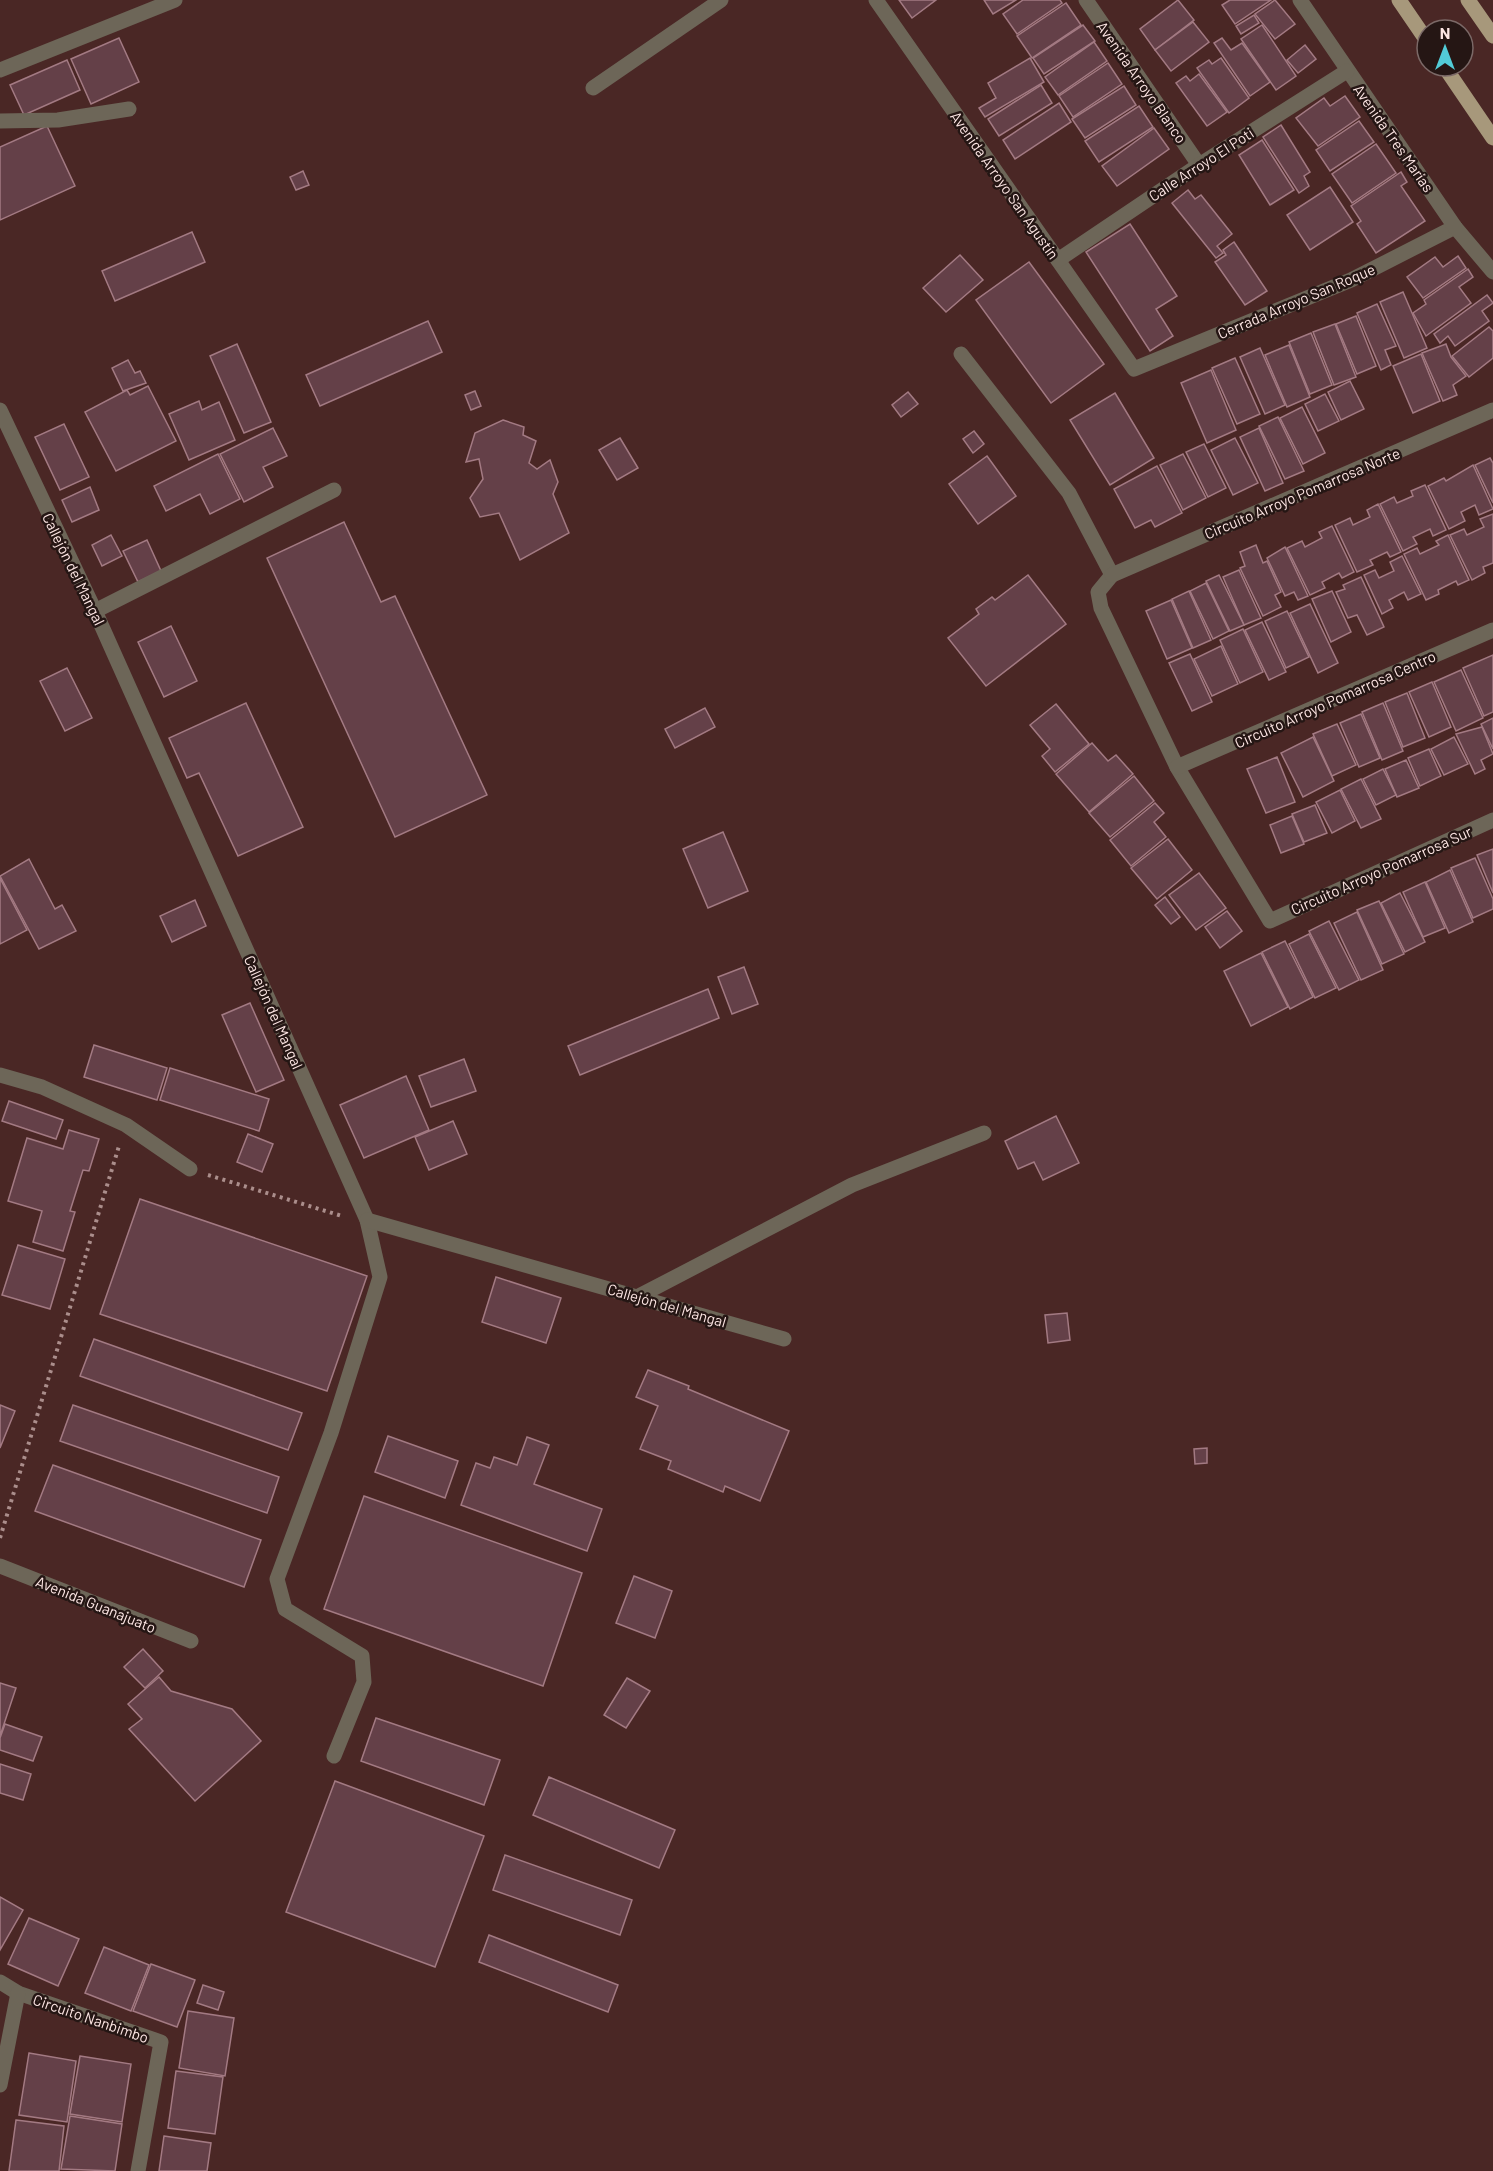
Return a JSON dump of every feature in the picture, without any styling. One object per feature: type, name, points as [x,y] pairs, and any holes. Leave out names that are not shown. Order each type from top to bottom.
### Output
[{"type":"main road","points":[[1399,0],[1415,23]]},
{"type":"main road","points":[[1468,0],[1493,36]]},
{"type":"main road","points":[[1452,78],[1493,138]]},
{"type":"street","points":[[0,70],[175,0]]},
{"type":"street","points":[[593,88],[721,0]]},
{"type":"street","name":"Avenida Arroyo San Agustín","points":[[876,0],[1134,369]]},
{"type":"street","name":"Avenida Arroyo Blanco","points":[[1086,0],[1199,165]]},
{"type":"street","name":"Avenida Tres Marías","points":[[1300,0],[1455,227],[1493,272]]},
{"type":"street","name":"Calle Arroyo El Poti","points":[[1058,260],[1199,165],[1347,71]]},
{"type":"street","points":[[0,121],[58,120],[129,109]]},
{"type":"street","name":"Cerrada Arroyo San Roque","points":[[1134,369],[1351,280],[1455,227]]},
{"type":"street","points":[[961,354],[1069,493],[1112,575],[1098,592],[1101,608],[1177,767]]},
{"type":"street","name":"Callejón del Mangal","points":[[0,410],[95,611],[367,1220],[784,1339]]},
{"type":"street","name":"Circuito Arroyo Pomarrosa Norte","points":[[1112,575],[1493,410]]},
{"type":"street","points":[[95,611],[334,490]]},
{"type":"street","name":"Circuito Arroyo Pomarrosa Centro","points":[[1177,767],[1493,630]]},
{"type":"street","name":"Circuito Arroyo Pomarrosa Sur","points":[[1177,767],[1270,921],[1493,820]]},
{"type":"street","points":[[0,1075],[42,1087],[126,1125],[190,1169]]},
{"type":"street","points":[[639,1296],[852,1185],[984,1133]]},
{"type":"street","points":[[334,1756],[364,1682],[362,1656],[285,1609],[277,1579],[331,1434],[380,1277],[367,1220]]},
{"type":"street","name":"Avenida Guanajuato","points":[[0,1566],[191,1641]]},
{"type":"street","name":"Circuito Nanbimbo","points":[[0,1982],[18,1993],[161,2042],[138,2171]]},
{"type":"street","points":[[0,2085],[18,1993]]},
{"type":"path","points":[[0,1538],[126,1125]]},
{"type":"path","points":[[190,1169],[332,1214],[367,1220]]},
{"type":"building","points":[[899,0],[936,0],[912,18]]},
{"type":"building","points":[[984,0],[1016,0],[993,14]]},
{"type":"building","points":[[1023,0],[1060,0],[1062,3],[1017,34],[1003,14]]},
{"type":"building","points":[[1178,0],[1194,20],[1155,50],[1140,29]]},
{"type":"building","points":[[1230,0],[1271,0],[1235,24],[1222,5]]},
{"type":"building","points":[[1275,0],[1295,24],[1275,39],[1255,14]]},
{"type":"building","points":[[1066,3],[1081,25],[1032,58],[1017,36]]},
{"type":"building","points":[[1254,15],[1259,23],[1241,34],[1236,26]]},
{"type":"building","points":[[1193,22],[1209,42],[1171,71],[1155,50]]},
{"type":"building","points":[[1083,25],[1095,41],[1044,74],[1033,58]]},
{"type":"building","points":[[1262,25],[1296,76],[1276,90],[1241,39]]},
{"type":"building","points":[[119,38],[139,82],[91,104],[71,59]]},
{"type":"building","points":[[1222,38],[1231,50],[1242,43],[1270,82],[1250,96],[1214,43]]},
{"type":"building","points":[[1094,42],[1107,61],[1058,95],[1045,77]]},
{"type":"building","points":[[1305,45],[1316,59],[1298,73],[1287,60]]},
{"type":"building","points":[[1030,58],[1044,82],[985,117],[979,108],[996,98],[988,83]]},
{"type":"building","points":[[1221,58],[1249,98],[1229,113],[1197,68],[1209,60],[1212,64]]},
{"type":"building","points":[[67,60],[80,90],[24,115],[10,85]]},
{"type":"building","points":[[1108,63],[1122,84],[1073,117],[1059,96]]},
{"type":"building","points":[[1199,74],[1227,112],[1207,126],[1176,83],[1186,76],[1190,81]]},
{"type":"building","points":[[1041,85],[1052,103],[999,136],[988,119]]},
{"type":"building","points":[[1124,86],[1136,105],[1085,138],[1072,119]]},
{"type":"building","points":[[1345,96],[1360,117],[1318,146],[1296,118],[1324,98],[1330,106]]},
{"type":"building","points":[[1059,103],[1071,122],[1015,159],[1003,140]]},
{"type":"building","points":[[1139,106],[1153,127],[1099,162],[1085,141]]},
{"type":"building","points":[[1359,121],[1374,142],[1330,171],[1316,150]]},
{"type":"building","points":[[1281,125],[1310,172],[1304,176],[1309,186],[1299,193],[1263,137]]},
{"type":"building","points":[[47,126],[75,186],[0,220],[0,147]]},
{"type":"building","points":[[1154,128],[1169,149],[1117,186],[1102,166]]},
{"type":"building","points":[[1262,140],[1294,190],[1270,205],[1239,155]]},
{"type":"building","points":[[1376,144],[1396,173],[1352,203],[1332,174]]},
{"type":"building","points":[[303,171],[309,185],[296,190],[290,177]]},
{"type":"building","points":[[1401,172],[1407,182],[1401,186],[1425,221],[1376,253],[1357,224],[1361,221],[1351,206]]},
{"type":"building","points":[[1330,187],[1353,222],[1310,250],[1287,215]]},
{"type":"building","points":[[1188,190],[1195,199],[1201,195],[1232,234],[1217,246],[1223,253],[1216,258],[1172,203]]},
{"type":"building","points":[[1130,224],[1177,296],[1156,309],[1173,336],[1150,351],[1086,252]]},
{"type":"building","points":[[192,232],[205,262],[115,301],[102,271]]},
{"type":"building","points":[[1234,242],[1267,291],[1245,305],[1215,262],[1226,255],[1223,250]]},
{"type":"building","points":[[960,255],[983,280],[946,312],[923,288]]},
{"type":"building","points":[[1458,256],[1466,268],[1423,298],[1407,277],[1435,257],[1443,267]]},
{"type":"building","points":[[1029,262],[1104,364],[1051,403],[976,300]]},
{"type":"building","points":[[1468,269],[1473,277],[1459,287],[1471,303],[1426,336],[1413,313],[1426,304],[1424,300]]},
{"type":"building","points":[[1403,292],[1427,348],[1404,358],[1380,302]]},
{"type":"building","points":[[1487,295],[1493,303],[1482,311],[1489,321],[1455,346],[1448,336],[1440,343],[1434,334]]},
{"type":"building","points":[[1377,304],[1396,346],[1385,350],[1391,365],[1381,370],[1357,313]]},
{"type":"building","points":[[1356,316],[1376,366],[1357,374],[1336,324]]},
{"type":"building","points":[[428,321],[442,352],[320,406],[306,375]]},
{"type":"building","points":[[1335,324],[1356,377],[1334,385],[1313,332]]},
{"type":"building","points":[[1489,327],[1493,331],[1493,358],[1469,377],[1452,356]]},
{"type":"building","points":[[1311,333],[1332,385],[1310,394],[1289,342]]},
{"type":"building","points":[[237,344],[271,422],[244,433],[210,356]]},
{"type":"building","points":[[1446,344],[1451,357],[1466,376],[1453,385],[1457,395],[1443,401],[1422,353]]},
{"type":"building","points":[[1289,345],[1310,397],[1287,407],[1265,355]]},
{"type":"building","points":[[1260,348],[1285,405],[1265,414],[1240,357]]},
{"type":"building","points":[[1421,354],[1440,401],[1413,413],[1393,366]]},
{"type":"building","points":[[1235,358],[1260,414],[1237,424],[1212,368]]},
{"type":"building","points":[[128,360],[135,373],[140,371],[146,383],[123,391],[112,368]]},
{"type":"building","points":[[1211,370],[1236,430],[1207,443],[1181,383]]},
{"type":"building","points":[[1350,381],[1364,409],[1341,420],[1328,392]]},
{"type":"building","points":[[148,386],[176,441],[116,471],[85,412],[127,390],[130,395]]},
{"type":"building","points":[[475,391],[481,406],[471,410],[465,395]]},
{"type":"building","points":[[908,392],[918,404],[901,417],[892,405]]},
{"type":"building","points":[[1115,393],[1154,458],[1110,485],[1070,420]]},
{"type":"building","points":[[1325,394],[1339,421],[1318,431],[1305,404]]},
{"type":"building","points":[[199,401],[202,410],[219,402],[235,440],[189,460],[169,414]]},
{"type":"building","points":[[1302,407],[1325,453],[1303,464],[1280,418]]},
{"type":"building","points":[[1278,417],[1304,471],[1285,479],[1259,426]]},
{"type":"building","points":[[503,420],[524,427],[523,435],[536,441],[529,463],[537,469],[550,460],[558,482],[553,494],[569,533],[520,560],[499,513],[480,517],[470,498],[483,479],[479,459],[466,462],[475,433]]},
{"type":"building","points":[[64,424],[89,477],[60,490],[35,437]]},
{"type":"building","points":[[273,428],[287,456],[263,467],[273,487],[244,502],[220,454]]},
{"type":"building","points":[[1259,428],[1283,483],[1265,491],[1240,437]]},
{"type":"building","points":[[974,431],[984,444],[973,453],[963,439]]},
{"type":"building","points":[[620,438],[638,468],[617,480],[599,450]]},
{"type":"building","points":[[1235,438],[1258,483],[1233,495],[1211,450]]},
{"type":"building","points":[[1204,444],[1226,488],[1208,497],[1186,452]]},
{"type":"building","points":[[218,454],[240,499],[210,514],[200,494],[166,511],[154,486]]},
{"type":"building","points":[[1183,454],[1206,498],[1183,510],[1160,465]]},
{"type":"building","points":[[987,456],[1016,496],[978,524],[949,484]]},
{"type":"building","points":[[1490,458],[1493,463],[1493,503],[1475,465]]},
{"type":"building","points":[[1473,465],[1493,509],[1479,515],[1475,505],[1461,512],[1465,521],[1449,529],[1428,486],[1444,478],[1446,481]]},
{"type":"building","points":[[1157,466],[1182,513],[1155,527],[1151,520],[1135,528],[1114,489]]},
{"type":"building","points":[[1425,485],[1446,530],[1433,536],[1430,529],[1413,537],[1417,544],[1403,551],[1380,504],[1394,497],[1397,503],[1413,496],[1411,491]]},
{"type":"building","points":[[90,487],[99,510],[72,522],[62,500]]},
{"type":"building","points":[[1378,504],[1401,552],[1390,557],[1387,552],[1370,560],[1373,565],[1357,572],[1335,525],[1350,518],[1353,525],[1370,517],[1367,510]]},
{"type":"building","points":[[1493,514],[1493,563],[1483,567],[1485,573],[1472,580],[1450,535],[1464,529],[1467,535],[1484,527],[1480,519]]},
{"type":"building","points":[[344,522],[381,602],[395,596],[487,795],[395,837],[267,558]]},
{"type":"building","points":[[1332,526],[1354,572],[1342,578],[1339,573],[1322,582],[1325,588],[1310,595],[1287,548],[1302,541],[1305,547],[1322,538],[1319,532]]},
{"type":"building","points":[[111,535],[122,556],[102,566],[92,545]]},
{"type":"building","points":[[1448,535],[1469,580],[1458,585],[1456,581],[1438,590],[1439,594],[1426,600],[1404,554],[1417,548],[1420,554],[1439,545],[1436,541]]},
{"type":"building","points":[[147,540],[161,571],[138,582],[123,551]]},
{"type":"building","points":[[1256,545],[1263,563],[1267,561],[1281,592],[1275,595],[1281,607],[1263,616],[1240,568],[1245,566],[1240,552]]},
{"type":"building","points":[[1285,547],[1308,596],[1298,600],[1294,592],[1285,596],[1267,558]]},
{"type":"building","points":[[1402,556],[1421,594],[1408,600],[1404,592],[1389,600],[1393,608],[1382,614],[1364,575],[1375,570],[1379,578],[1394,571],[1390,562]]},
{"type":"building","points":[[1239,570],[1261,618],[1244,625],[1223,577]]},
{"type":"building","points":[[1028,575],[1066,624],[986,686],[948,638],[979,614],[976,609],[992,597],[995,600]]},
{"type":"building","points":[[1219,575],[1244,625],[1230,631],[1206,581]]},
{"type":"building","points":[[1361,577],[1384,627],[1367,635],[1357,615],[1348,618],[1336,592],[1345,589],[1343,585]]},
{"type":"building","points":[[1206,583],[1229,631],[1213,639],[1190,591]]},
{"type":"building","points":[[1189,591],[1211,640],[1193,648],[1172,599]]},
{"type":"building","points":[[1332,591],[1351,632],[1331,642],[1312,599]]},
{"type":"building","points":[[1171,600],[1192,648],[1167,659],[1146,611]]},
{"type":"building","points":[[1310,604],[1338,663],[1318,673],[1290,613]]},
{"type":"building","points":[[1287,611],[1309,657],[1286,668],[1265,621]]},
{"type":"building","points":[[1262,622],[1286,672],[1269,680],[1245,630]]},
{"type":"building","points":[[171,626],[197,681],[164,697],[138,642]]},
{"type":"building","points":[[1243,629],[1263,672],[1240,683],[1220,640]]},
{"type":"building","points":[[1221,646],[1238,684],[1212,696],[1194,659]]},
{"type":"building","points":[[1190,654],[1212,702],[1192,711],[1169,663]]},
{"type":"building","points":[[1493,655],[1493,712],[1484,716],[1463,668]]},
{"type":"building","points":[[67,668],[92,718],[65,731],[40,681]]},
{"type":"building","points":[[1461,670],[1483,718],[1456,731],[1434,682]]},
{"type":"building","points":[[1432,682],[1451,727],[1429,737],[1409,692]]},
{"type":"building","points":[[1407,693],[1425,738],[1403,747],[1385,702]]},
{"type":"building","points":[[246,703],[303,827],[238,856],[199,773],[187,778],[169,738]]},
{"type":"building","points":[[1383,703],[1403,751],[1382,760],[1362,712]]},
{"type":"building","points":[[1056,704],[1089,744],[1055,772],[1042,756],[1050,749],[1030,725]]},
{"type":"building","points":[[705,708],[715,727],[675,748],[665,729]]},
{"type":"building","points":[[1361,714],[1380,758],[1359,767],[1340,723]]},
{"type":"building","points":[[1493,718],[1493,749],[1481,724]]},
{"type":"building","points":[[1337,724],[1356,765],[1332,776],[1313,734]]},
{"type":"building","points":[[1482,727],[1493,754],[1481,760],[1485,769],[1475,774],[1456,734]]},
{"type":"building","points":[[1313,737],[1334,781],[1303,797],[1281,753]]},
{"type":"building","points":[[1454,737],[1468,764],[1444,775],[1431,749]]},
{"type":"building","points":[[1092,743],[1108,761],[1116,755],[1133,774],[1089,812],[1056,774]]},
{"type":"building","points":[[1429,749],[1441,776],[1420,786],[1408,758]]},
{"type":"building","points":[[1277,757],[1295,802],[1266,813],[1247,769]]},
{"type":"building","points":[[1406,760],[1419,788],[1397,797],[1385,769]]},
{"type":"building","points":[[1383,769],[1396,795],[1376,805],[1363,779]]},
{"type":"building","points":[[1134,776],[1154,801],[1110,837],[1089,813]]},
{"type":"building","points":[[1361,779],[1381,819],[1361,828],[1341,789]]},
{"type":"building","points":[[1340,790],[1355,821],[1332,833],[1316,802]]},
{"type":"building","points":[[1155,803],[1164,813],[1154,822],[1166,837],[1131,866],[1110,840]]},
{"type":"building","points":[[1315,805],[1327,833],[1304,842],[1292,814]]},
{"type":"building","points":[[1292,816],[1304,844],[1281,853],[1270,825]]},
{"type":"building","points":[[723,832],[748,891],[708,908],[683,849]]},
{"type":"building","points":[[1168,839],[1192,870],[1157,899],[1131,868]]},
{"type":"building","points":[[1493,849],[1493,893],[1477,855]]},
{"type":"building","points":[[1475,858],[1493,899],[1493,909],[1473,918],[1451,868]]},
{"type":"building","points":[[29,859],[55,909],[62,905],[76,931],[39,949],[0,876]]},
{"type":"building","points":[[1450,870],[1473,922],[1449,933],[1426,882]]},
{"type":"building","points":[[1199,873],[1226,908],[1196,930],[1169,895]]},
{"type":"building","points":[[0,878],[27,930],[0,944]]},
{"type":"building","points":[[1425,882],[1445,928],[1423,937],[1403,892]]},
{"type":"building","points":[[1400,893],[1425,942],[1405,952],[1381,903]]},
{"type":"building","points":[[1165,897],[1180,917],[1171,924],[1155,905]]},
{"type":"building","points":[[195,900],[206,926],[172,942],[160,916]]},
{"type":"building","points":[[1379,901],[1404,954],[1382,964],[1357,910]]},
{"type":"building","points":[[1227,911],[1242,931],[1220,948],[1205,927]]},
{"type":"building","points":[[1357,912],[1383,970],[1361,980],[1334,923]]},
{"type":"building","points":[[1329,921],[1359,980],[1339,990],[1309,931]]},
{"type":"building","points":[[1309,934],[1336,988],[1315,998],[1289,944]]},
{"type":"building","points":[[1285,941],[1313,997],[1290,1009],[1262,952]]},
{"type":"building","points":[[1261,953],[1288,1007],[1251,1026],[1224,971]]},
{"type":"building","points":[[744,967],[758,1004],[732,1014],[718,977]]},
{"type":"building","points":[[708,989],[719,1018],[580,1075],[568,1046]]},
{"type":"building","points":[[250,1003],[284,1080],[256,1092],[222,1015]]},
{"type":"building","points":[[94,1045],[167,1068],[157,1100],[84,1077]]},
{"type":"building","points":[[464,1059],[476,1091],[431,1107],[419,1076]]},
{"type":"building","points":[[170,1068],[269,1099],[259,1131],[160,1100]]},
{"type":"building","points":[[406,1076],[429,1130],[364,1158],[340,1105]]},
{"type":"building","points":[[9,1101],[63,1120],[56,1139],[2,1121]]},
{"type":"building","points":[[1056,1116],[1079,1163],[1043,1180],[1034,1162],[1018,1169],[1005,1141]]},
{"type":"building","points":[[453,1121],[467,1154],[429,1170],[415,1137]]},
{"type":"building","points":[[69,1130],[99,1139],[89,1171],[83,1170],[70,1211],[75,1212],[63,1251],[33,1242],[42,1211],[8,1201],[27,1138],[63,1149]]},
{"type":"building","points":[[248,1134],[273,1144],[262,1172],[237,1162]]},
{"type":"building","points":[[140,1199],[367,1276],[327,1391],[100,1314]]},
{"type":"building","points":[[18,1245],[65,1259],[50,1309],[2,1295]]},
{"type":"building","points":[[496,1277],[561,1298],[546,1343],[482,1322]]},
{"type":"building","points":[[1067,1313],[1070,1340],[1048,1343],[1045,1315]]},
{"type":"building","points":[[94,1339],[302,1413],[288,1450],[80,1376]]},
{"type":"building","points":[[648,1370],[789,1431],[760,1501],[725,1486],[723,1492],[668,1469],[671,1461],[640,1449],[658,1406],[636,1397]]},
{"type":"building","points":[[0,1405],[15,1411],[0,1448]]},
{"type":"building","points":[[73,1405],[279,1477],[267,1513],[60,1441]]},
{"type":"building","points":[[388,1436],[458,1461],[445,1498],[375,1472]]},
{"type":"building","points":[[527,1437],[549,1445],[534,1484],[602,1509],[587,1551],[461,1505],[476,1463],[490,1468],[494,1457],[517,1465]]},
{"type":"building","points":[[1207,1448],[1207,1463],[1195,1464],[1194,1449]]},
{"type":"building","points":[[53,1465],[261,1540],[244,1587],[35,1511]]},
{"type":"building","points":[[364,1496],[582,1573],[543,1686],[324,1609]]},
{"type":"building","points":[[634,1576],[672,1591],[655,1638],[616,1623]]},
{"type":"building","points":[[143,1649],[163,1671],[145,1688],[124,1667]]},
{"type":"building","points":[[159,1677],[171,1691],[232,1709],[261,1741],[195,1801],[129,1729],[142,1719],[128,1704]]},
{"type":"building","points":[[627,1678],[650,1691],[626,1728],[604,1715]]},
{"type":"building","points":[[0,1683],[16,1688],[0,1736]]},
{"type":"building","points":[[376,1718],[500,1760],[484,1805],[361,1761]]},
{"type":"building","points":[[5,1724],[42,1737],[33,1761],[0,1750],[0,1738]]},
{"type":"building","points":[[0,1764],[31,1774],[23,1800],[0,1793]]},
{"type":"building","points":[[549,1777],[675,1830],[659,1868],[533,1815]]},
{"type":"building","points":[[335,1781],[484,1836],[435,1967],[286,1912]]},
{"type":"building","points":[[505,1855],[632,1900],[620,1935],[493,1890]]},
{"type":"building","points":[[0,1897],[23,1910],[0,1950]]},
{"type":"building","points":[[29,1918],[79,1939],[58,1986],[8,1964]]},
{"type":"building","points":[[489,1935],[618,1985],[608,2012],[479,1962]]},
{"type":"building","points":[[104,1947],[149,1965],[131,2011],[85,1993]]},
{"type":"building","points":[[151,1964],[195,1980],[177,2027],[133,2011]]},
{"type":"building","points":[[203,1985],[224,1992],[218,2010],[197,2003]]},
{"type":"building","points":[[188,2011],[234,2018],[225,2076],[179,2068]]},
{"type":"building","points":[[29,2053],[76,2061],[67,2122],[19,2115]]},
{"type":"building","points":[[80,2056],[131,2064],[122,2122],[70,2114]]},
{"type":"building","points":[[176,2071],[223,2077],[215,2134],[168,2128]]},
{"type":"building","points":[[70,2116],[122,2124],[115,2171],[61,2169]]},
{"type":"building","points":[[16,2120],[64,2126],[59,2171],[9,2171]]},
{"type":"building","points":[[164,2136],[211,2143],[207,2171],[159,2171]]}]
